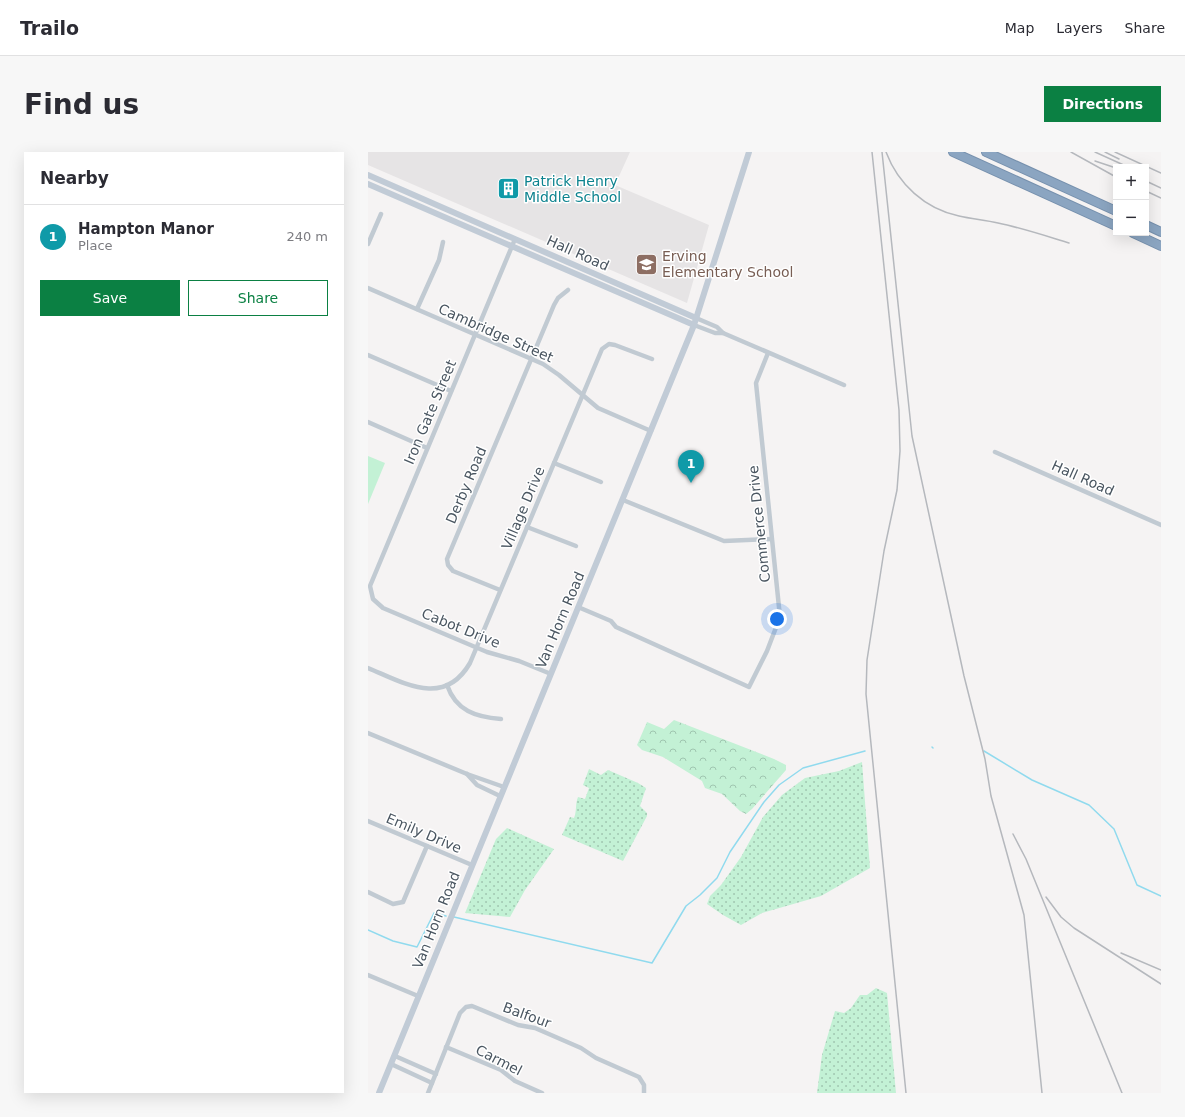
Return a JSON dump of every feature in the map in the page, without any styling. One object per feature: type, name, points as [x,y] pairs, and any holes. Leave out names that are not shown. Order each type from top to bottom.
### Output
[{"type":"highway","points":[[953,152],[1113,225]]},
{"type":"highway","points":[[986,152],[1113,210]]},
{"type":"highway","points":[[1149,226],[1161,232]]},
{"type":"highway","points":[[1139,236],[1161,246]]},
{"type":"main road","name":"Van Horn Road","points":[[379,1093],[694,325],[750,152]]},
{"type":"main road","name":"Hall Road","points":[[368,175],[696,318]]},
{"type":"main road","name":"Hall Road","points":[[368,184],[694,325]]},
{"type":"main road","points":[[418,205],[421,198]]},
{"type":"main road","points":[[547,261],[550,254]]},
{"type":"street","points":[[368,244],[381,214]]},
{"type":"street","name":"Iron Gate Street","points":[[370,595],[371,580],[515,239]]},
{"type":"street","points":[[417,310],[439,260],[443,242]]},
{"type":"street","name":"Cambridge Street","points":[[368,288],[531,359],[552,370],[603,411],[651,432]]},
{"type":"street","name":"Derby Road","points":[[500,590],[453,571],[448,565],[447,559],[554,305],[558,298],[568,290]]},
{"type":"street","name":"Hall Road","points":[[696,318],[717,327],[723,334]]},
{"type":"street","name":"Hall Road","points":[[694,325],[715,333],[723,334],[844,385]]},
{"type":"street","name":"Village Drive","points":[[447,685],[465,671],[602,349],[610,344],[652,359]]},
{"type":"street","name":"Commerce Drive","points":[[578,607],[611,621],[616,627],[749,688],[767,651],[780,617],[756,383],[768,354]]},
{"type":"street","points":[[368,355],[450,391]]},
{"type":"street","points":[[368,422],[427,448]]},
{"type":"street","name":"Hall Road","points":[[995,452],[1161,525]]},
{"type":"street","points":[[554,463],[601,482]]},
{"type":"street","points":[[623,500],[724,541],[771,539]]},
{"type":"street","points":[[527,527],[576,546]]},
{"type":"street","name":"Cabot Drive","points":[[370,595],[383,608],[476,647],[551,674]]},
{"type":"street","points":[[368,668],[421,689],[435,689],[447,685],[455,701],[464,710],[484,718],[501,720]]},
{"type":"street","points":[[368,733],[467,774],[504,787]]},
{"type":"street","points":[[467,774],[477,786],[500,796]]},
{"type":"street","name":"Emily Drive","points":[[368,821],[472,865]]},
{"type":"street","points":[[368,892],[394,904],[400,904],[405,899],[427,846]]},
{"type":"street","points":[[368,974],[418,996]]},
{"type":"street","name":"Balfour","points":[[428,1093],[460,1013],[466,1008],[476,1007],[518,1025],[535,1028],[574,1045],[596,1058],[637,1076],[643,1082],[644,1093]]},
{"type":"street","name":"Carmel","points":[[446,1047],[501,1070],[515,1081],[542,1093]]},
{"type":"street","points":[[395,1056],[436,1074]]},
{"type":"street","points":[[391,1064],[432,1082]]},
{"type":"shaded area","name":"Erving Elementary School","points":[[368,152],[630,152],[615,185],[709,225],[687,303],[368,165]]},
{"type":"green space","points":[[368,456],[385,463],[368,504]]},
{"type":"green space","points":[[674,720],[774,759],[786,765],[786,770],[746,814],[740,811],[722,794],[705,788],[702,781],[663,757],[642,750],[637,745],[647,722],[664,729]]},
{"type":"green space","points":[[862,762],[870,868],[821,896],[762,913],[741,925],[707,904],[710,896],[721,885],[741,857],[763,817],[782,795],[805,778],[839,771]]},
{"type":"green space","points":[[589,769],[601,775],[608,770],[646,788],[640,806],[647,813],[647,816],[623,861],[562,835],[570,817],[574,818],[578,797],[585,799],[589,788],[583,785]]},
{"type":"green space","points":[[507,828],[554,849],[525,890],[510,917],[465,913],[496,839]]},
{"type":"green space","points":[[876,988],[887,993],[896,1093],[817,1093],[822,1055],[835,1011],[844,1013],[851,1008],[860,995],[867,995]]},
{"type":"waterway","points":[[454,917],[652,963],[686,906],[700,895],[717,878],[730,852],[764,802],[779,785],[803,768],[865,751]]},
{"type":"waterway","points":[[984,751],[1032,780],[1089,805],[1114,829],[1137,885],[1161,896]]},
{"type":"waterway","points":[[368,930],[393,941],[417,947],[434,913],[446,916]]},
{"type":"railway","points":[[872,152],[899,410],[900,451],[897,490],[884,551],[867,660],[866,694],[906,1093]]},
{"type":"railway","points":[[882,152],[912,436],[964,676],[985,759],[991,796],[1024,915],[1042,1093]]},
{"type":"railway","points":[[886,152],[891,164],[905,184],[914,193],[935,208],[947,213],[1007,225],[1069,243]]},
{"type":"railway","points":[[1071,152],[1113,175]]},
{"type":"railway","points":[[1095,152],[1121,164]]},
{"type":"railway","points":[[1105,152],[1119,159]]},
{"type":"railway","points":[[1115,152],[1161,173]]},
{"type":"railway","points":[[1095,161],[1113,167]]},
{"type":"railway","points":[[1149,182],[1161,188]]},
{"type":"railway","points":[[1149,192],[1161,198]]},
{"type":"railway","points":[[1013,834],[1026,859],[1122,1093]]},
{"type":"railway","points":[[1046,897],[1061,917],[1074,928],[1161,984]]},
{"type":"railway","points":[[1121,953],[1161,970]]},
{"type":"place","name":"Patrick Henry Middle School","points":[[508,189]]},
{"type":"place","name":"Erving Elementary School","points":[[647,264]]},
{"type":"place","name":"Hampton Manor","points":[[691,483]]}]
